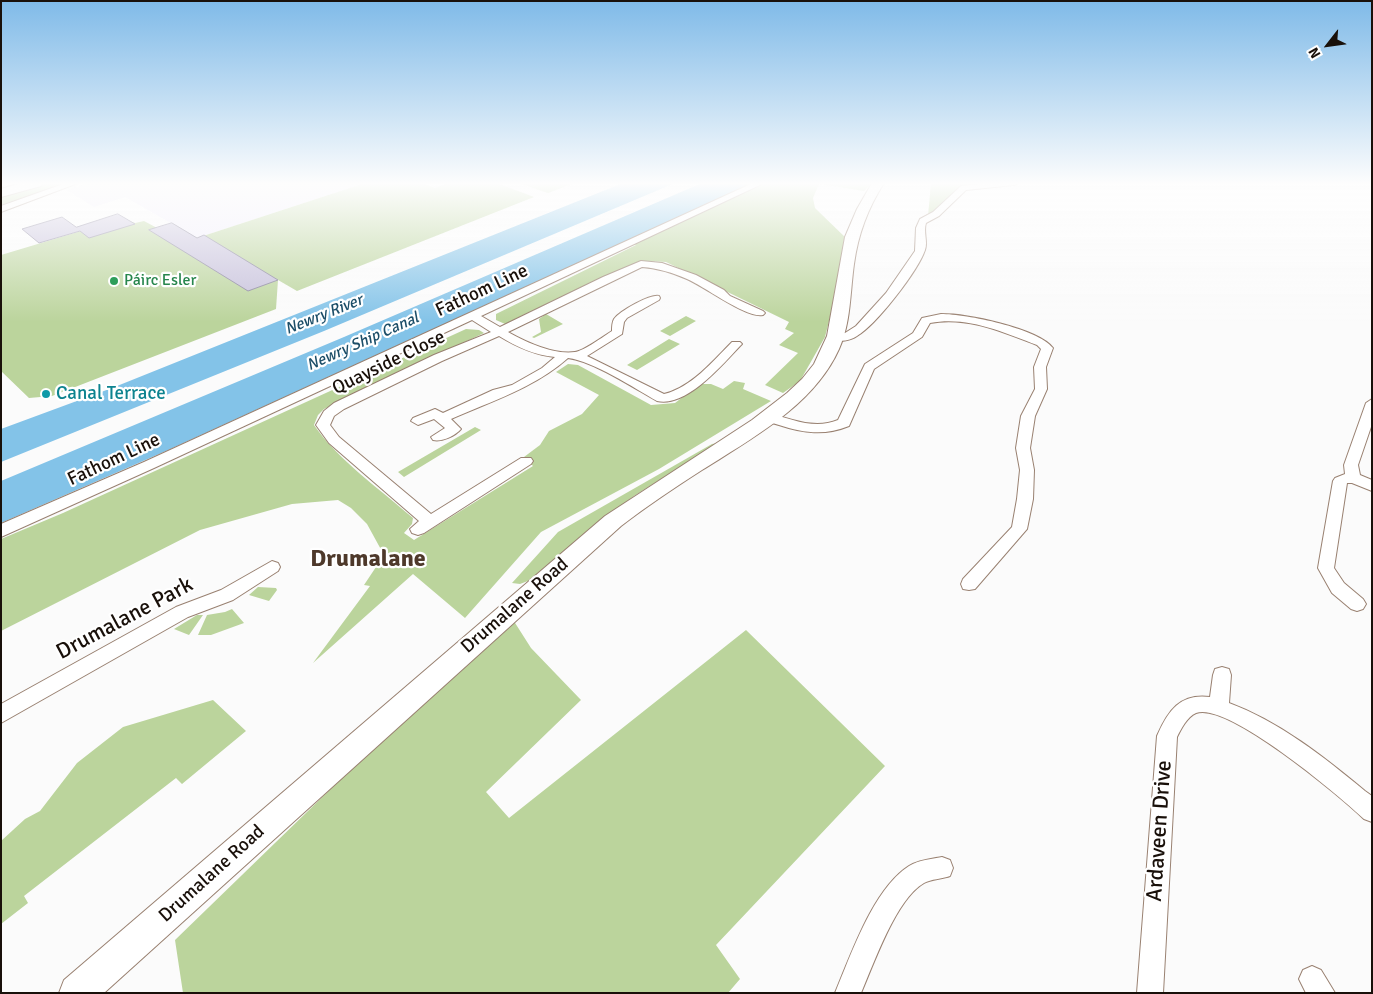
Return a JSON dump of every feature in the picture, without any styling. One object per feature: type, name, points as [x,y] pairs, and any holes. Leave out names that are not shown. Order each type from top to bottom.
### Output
[{"type":"main road","name":"Drumalane Road","points":[[77,993],[612,521],[639,501],[778,410],[813,376],[830,350],[835,337],[855,229]]},
{"type":"street","name":"Fathom Line","points":[[1,531],[71,501],[660,229]]},
{"type":"street","points":[[835,337],[842,338],[859,330],[875,314],[921,250],[920,229]]},
{"type":"street","name":"Quayside Close","points":[[526,461],[424,525],[334,440],[323,425],[329,414],[339,406],[641,264],[658,265],[684,274],[710,286],[726,298],[759,313]]},
{"type":"street","points":[[578,356],[618,332],[618,322],[623,316],[655,298]]},
{"type":"street","points":[[733,316],[746,308]]},
{"type":"street","points":[[473,316],[522,345],[564,356],[578,356],[662,398],[677,395],[690,387],[716,365],[736,344]]},
{"type":"street","points":[[768,417],[801,428],[823,430],[844,423],[869,367],[888,352],[918,335],[926,320],[941,317],[985,321],[1041,343],[1047,348],[1040,367],[1041,389],[1028,416],[1023,448],[1027,470],[1020,529],[969,584]]},
{"type":"street","points":[[441,419],[498,392],[516,388],[546,372],[564,356]]},
{"type":"street","points":[[1353,477],[1351,465],[1372,403]]},
{"type":"street","points":[[418,421],[435,413],[454,429],[438,437]]},
{"type":"street","points":[[1357,604],[1338,588],[1326,568],[1340,481],[1345,477],[1353,477],[1372,486]]},
{"type":"street","name":"Drumalane Park","points":[[1,714],[182,612],[227,594],[272,567]]},
{"type":"street","points":[[1219,708],[1222,675]]},
{"type":"street","name":"Ardaveen Drive","points":[[1150,993],[1167,736],[1180,713],[1197,704],[1219,708],[1260,728],[1310,759],[1372,811]]},
{"type":"street","points":[[848,993],[878,926],[901,888],[918,873],[942,868]]},
{"type":"shaded area","points":[[182,229],[223,229],[197,238]]},
{"type":"green space","points":[[89,229],[183,229],[197,238],[223,229],[452,229],[297,291],[278,280],[276,309],[52,396],[29,398],[1,371],[1,255]]},
{"type":"green space","points":[[658,229],[837,229],[849,241],[825,337],[800,381],[783,393],[765,385],[798,353],[779,345],[794,333],[785,329],[789,322],[666,262],[638,262],[505,324],[496,320],[496,314],[636,245],[630,242]]},
{"type":"green space","points":[[546,314],[563,324],[534,338],[532,337],[541,332],[539,319]]},
{"type":"green space","points":[[686,316],[696,321],[670,336],[660,331]]},
{"type":"green space","points":[[466,329],[479,330],[484,333],[324,409],[318,415],[314,425],[347,462],[413,518],[412,524],[404,533],[414,540],[533,466],[524,457],[540,445],[549,431],[582,414],[599,395],[556,372],[568,364],[578,365],[651,405],[675,403],[700,384],[711,384],[723,389],[734,381],[745,383],[743,389],[771,401],[659,469],[541,532],[465,618],[413,574],[313,663],[370,586],[364,585],[384,555],[367,524],[351,508],[338,500],[292,504],[200,530],[1,631],[1,539],[63,513]]},
{"type":"green space","points":[[669,339],[680,344],[637,370],[627,365]]},
{"type":"green space","points":[[475,427],[481,430],[404,477],[398,472]]},
{"type":"green space","points":[[718,443],[634,496],[591,528],[533,579],[520,584],[512,583],[558,532],[712,444]]},
{"type":"green space","points":[[258,587],[276,588],[277,590],[269,601],[249,595]]},
{"type":"green space","points":[[232,609],[244,623],[211,635],[198,635],[207,615]]},
{"type":"green space","points":[[197,615],[203,615],[189,635],[174,629]]},
{"type":"green space","points":[[510,615],[531,648],[581,700],[486,792],[509,818],[746,630],[885,766],[716,945],[740,979],[728,993],[183,993],[175,940]]},
{"type":"green space","points":[[213,700],[246,731],[182,784],[176,778],[24,896],[28,903],[1,924],[1,841],[25,819],[40,811],[77,763],[123,727]]},
{"type":"water","name":"Newry River","points":[[507,229],[565,229],[324,331],[1,462],[1,429],[112,388]]},
{"type":"water","name":"Newry Ship Canal","points":[[594,229],[652,229],[166,451],[1,523],[1,481]]},
{"type":"building","points":[[22,229],[117,229],[89,238],[80,231],[39,243]]},
{"type":"building","points":[[183,229],[197,238],[204,235],[278,280],[248,291],[149,230]]},
{"type":"place","name":"Páirc Esler","points":[[114,281]]},
{"type":"place","name":"Canal Terrace","points":[[46,394]]},
{"type":"district","name":"Drumalane","points":[[368,560]]}]
